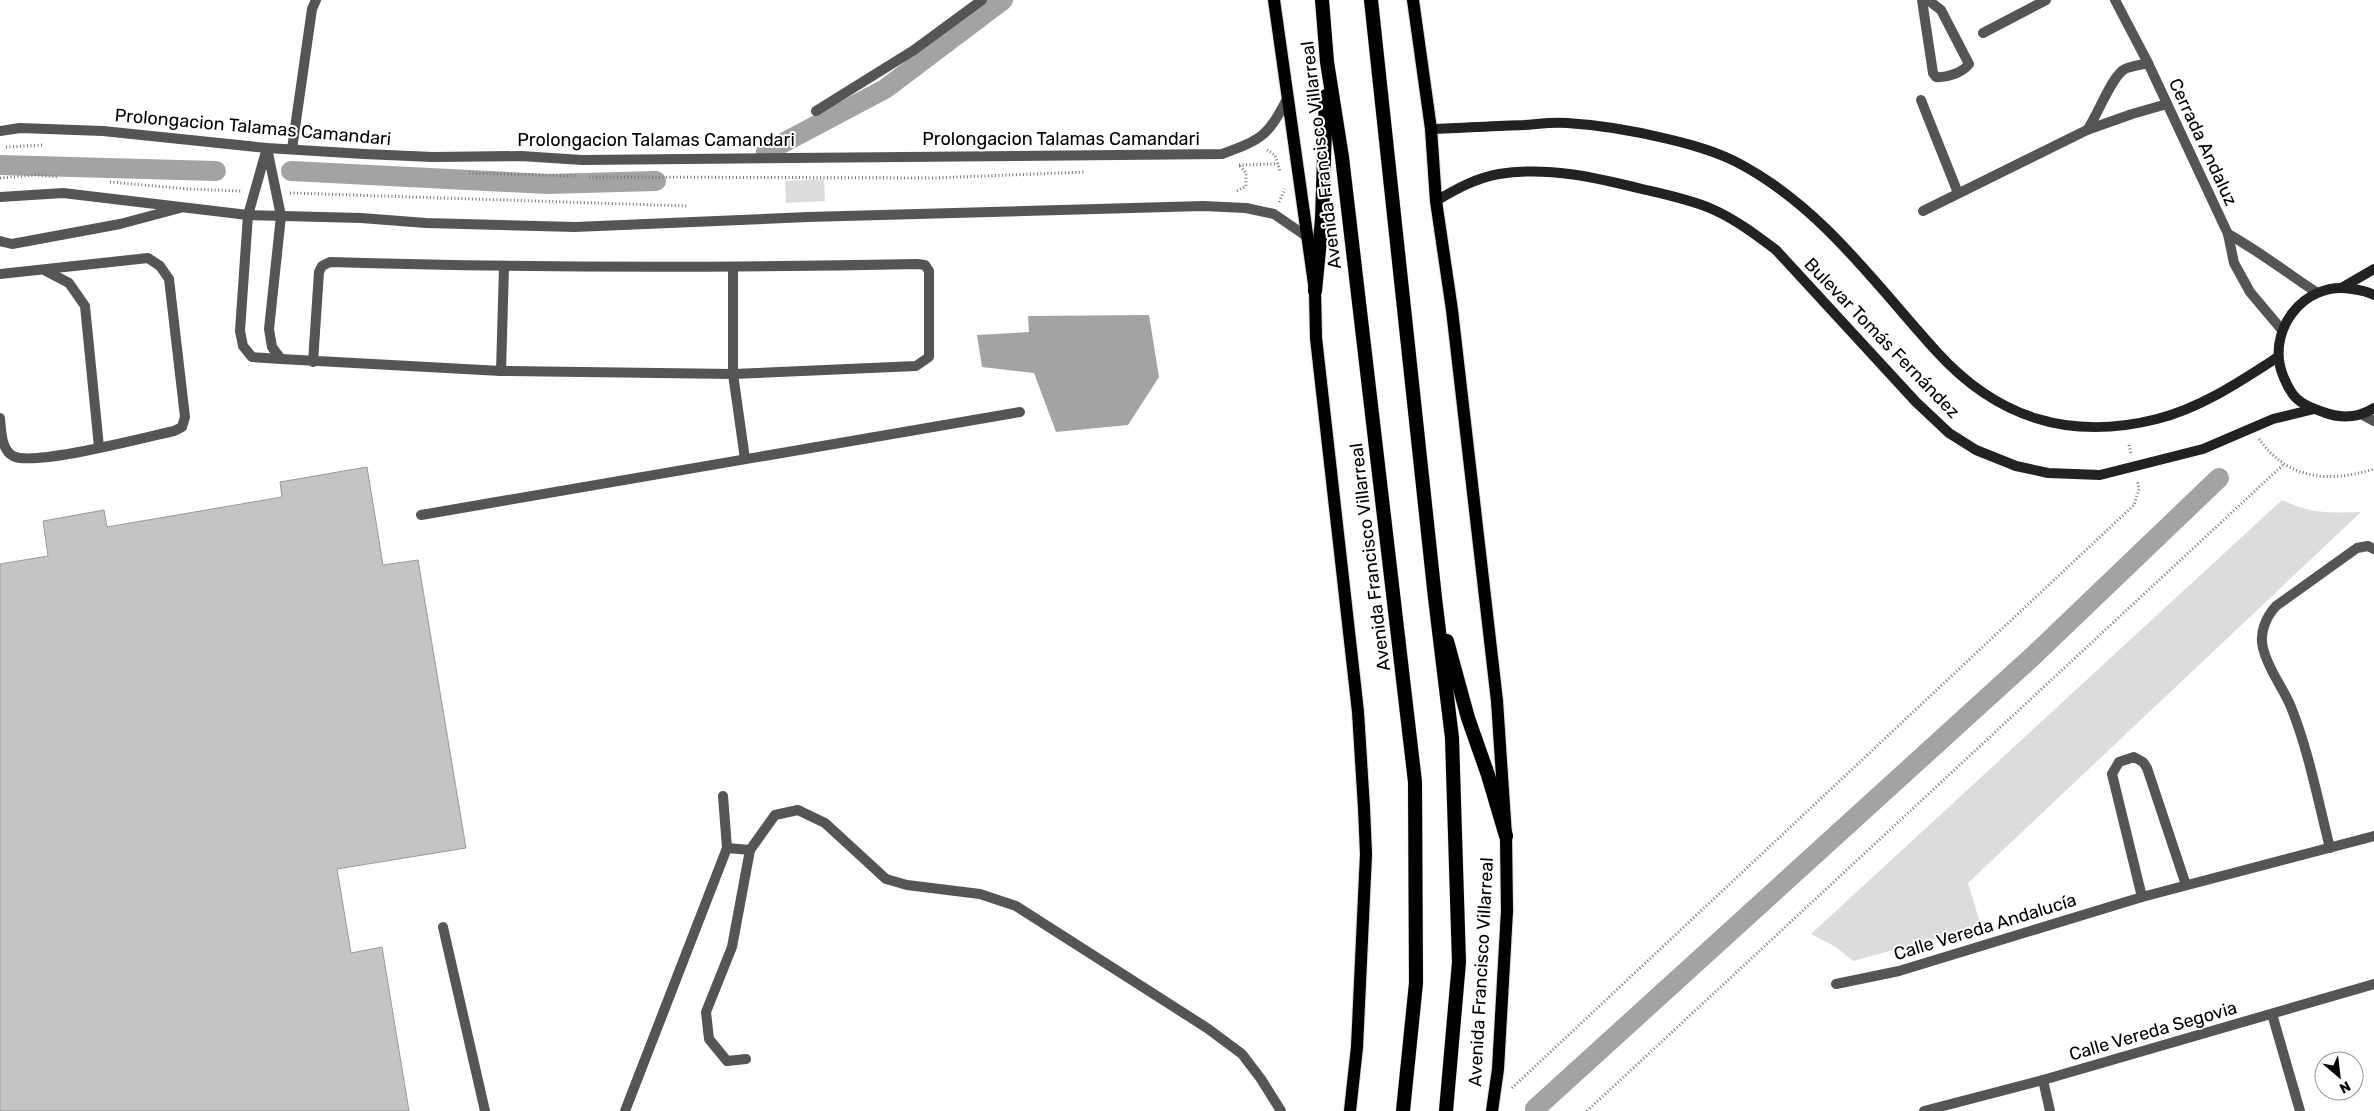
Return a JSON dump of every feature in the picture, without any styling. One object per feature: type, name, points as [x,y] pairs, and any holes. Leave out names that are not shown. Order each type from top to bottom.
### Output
[{"type":"highway","name":"Avenida Francisco Villarreal","points":[[1322,0],[1327,62],[1342,157],[1414,782],[1417,906],[1416,984],[1403,1111]]},
{"type":"highway","name":"Avenida Francisco Villarreal","points":[[1371,0],[1435,598],[1452,738],[1459,897],[1459,962],[1446,1111]]},
{"type":"highway","points":[[1315,291],[1322,219],[1327,62]]},
{"type":"highway","points":[[1435,598],[1468,718],[1488,775],[1506,836]]},
{"type":"main road","name":"Avenida Francisco Villarreal","points":[[1274,0],[1315,291],[1316,338],[1358,712],[1366,854],[1357,1047],[1350,1111]]},
{"type":"main road","name":"Avenida Francisco Villarreal","points":[[1413,0],[1431,129],[1436,201],[1497,700],[1506,836],[1506,920],[1498,1069],[1493,1107]]},
{"type":"main road","name":"Bulevar Tomás Fernández","points":[[1431,129],[1566,123],[1629,130],[1693,145],[1741,164],[1791,197],[1822,224],[1850,252],[1939,354],[1970,384],[2012,409],[2035,419],[2064,427],[2124,426],[2159,418],[2191,406],[2238,382],[2278,357]]},
{"type":"main road","name":"Bulevar Tomás Fernández","points":[[1436,201],[1467,183],[1498,174],[1532,171],[1578,174],[1674,197],[1712,210],[1748,230],[1776,250],[1916,402],[1949,433],[1976,450],[2016,466],[2056,474],[2100,475],[2134,468],[2203,449],[2273,419],[2314,409]]},
{"type":"main road","points":[[2343,287],[2374,270]]},
{"type":"main road","points":[[2374,295],[2343,287],[2327,288],[2316,292],[2297,307],[2282,330],[2278,357],[2282,374],[2296,398],[2314,409],[2343,417],[2363,415],[2374,408]]},
{"type":"street","points":[[292,149],[312,9],[316,0]]},
{"type":"street","points":[[816,111],[914,50],[982,0]]},
{"type":"street","points":[[1922,0],[1933,73],[1944,78],[1965,69],[1969,64],[1941,10],[1928,0]]},
{"type":"street","points":[[1983,33],[2046,0]]},
{"type":"street","name":"Cerrada Andaluz","points":[[2115,0],[2148,63],[2228,234],[2234,263],[2250,292],[2282,330]]},
{"type":"street","name":"Cerrada Andaluz","points":[[2087,130],[2097,116],[2114,78],[2123,70],[2148,63]]},
{"type":"street","name":"Prolongacion Talamas Camandari","points":[[0,131],[20,128],[103,131],[267,148],[433,158],[522,156],[582,160],[797,156],[1222,154],[1255,142],[1273,125],[1288,97]]},
{"type":"street","points":[[1921,100],[1958,193]]},
{"type":"street","points":[[1923,211],[2087,130],[2167,104]]},
{"type":"street","points":[[267,148],[248,214],[240,331],[242,346],[252,357],[312,362],[501,371],[732,374],[916,366],[929,357],[929,271],[925,265],[733,268],[504,267],[330,262],[319,272],[312,362]]},
{"type":"street","points":[[267,148],[280,216],[269,329],[272,347],[281,359]]},
{"type":"street","points":[[0,196],[63,193],[180,208],[248,214],[575,227],[808,217],[1203,206],[1246,208],[1274,214],[1306,236]]},
{"type":"street","points":[[0,241],[12,244],[120,224],[180,208]]},
{"type":"street","name":"Cerrada Andaluz","points":[[2228,234],[2253,248],[2274,265],[2316,292]]},
{"type":"street","points":[[0,274],[46,271],[148,258],[160,266],[169,279],[185,417],[182,427],[174,432],[41,458],[14,457],[7,450],[3,439],[0,418]]},
{"type":"street","points":[[501,371],[504,267]]},
{"type":"street","points":[[733,268],[732,374],[745,459]]},
{"type":"street","points":[[46,271],[69,283],[85,306],[99,446]]},
{"type":"street","points":[[422,515],[1020,412]]},
{"type":"street","points":[[2363,415],[2374,421]]},
{"type":"street","points":[[2330,848],[2305,745],[2290,705],[2263,648],[2263,627],[2268,614],[2276,606],[2357,548],[2368,546],[2374,549]]},
{"type":"street","points":[[2142,897],[2112,774],[2119,762],[2134,757],[2143,762],[2147,768],[2186,885]]},
{"type":"street","points":[[625,1111],[727,848],[723,796]]},
{"type":"street","points":[[746,1060],[727,1061],[709,1040],[706,1012],[732,947],[750,850],[775,815],[798,810],[825,823],[886,879],[907,885],[980,894],[1016,906],[1207,1028],[1242,1054],[1261,1079],[1281,1111]]},
{"type":"street","name":"Calle Vereda Andalucía","points":[[1836,984],[1899,971],[2142,897],[2374,836]]},
{"type":"street","points":[[727,848],[750,850]]},
{"type":"street","points":[[443,928],[485,1111]]},
{"type":"street","name":"Calle Vereda Segovia","points":[[1924,1111],[2043,1080],[2374,984]]},
{"type":"street","points":[[2272,1014],[2300,1111]]},
{"type":"street","points":[[2043,1080],[2050,1111]]},
{"type":"path","points":[[1255,142],[1274,155],[1285,188],[1274,214]]},
{"type":"path","points":[[0,147],[52,145]]},
{"type":"path","points":[[1230,166],[1278,164]]},
{"type":"path","points":[[1229,192],[1238,191],[1246,186],[1246,173],[1239,166]]},
{"type":"path","points":[[462,173],[590,177],[934,178],[1090,172]]},
{"type":"path","points":[[0,178],[35,175],[64,178]]},
{"type":"path","points":[[102,181],[189,189],[254,191]]},
{"type":"path","points":[[274,192],[696,206]]},
{"type":"path","points":[[2251,427],[2267,450],[2284,464],[2302,473],[2324,477],[2341,477],[2374,469]]},
{"type":"path","points":[[1493,1107],[2134,505],[2139,489],[2129,445]]},
{"type":"path","points":[[1587,1111],[2284,464]]},
{"type":"shaded area","points":[[824,179],[825,201],[786,203],[785,181]]},
{"type":"shaded area","points":[[1149,315],[1159,377],[1128,425],[1056,432],[1034,373],[982,367],[977,335],[1029,332],[1028,316]]},
{"type":"shaded area","points":[[2282,500],[2292,505],[2320,512],[2361,512],[1968,883],[1981,926],[1853,961],[1836,947],[1811,934]]},
{"type":"building","points":[[367,467],[383,565],[418,560],[466,848],[337,869],[351,953],[382,947],[409,1111],[0,1111],[0,564],[48,556],[43,521],[104,510],[107,527],[282,497],[280,482]]},
{"type":"waterway","points":[[766,152],[885,89],[1003,0]]},
{"type":"waterway","points":[[0,165],[216,171]]},
{"type":"waterway","points":[[291,171],[547,184],[656,181]]},
{"type":"waterway","points":[[1535,1109],[2032,657],[2219,478]]}]
